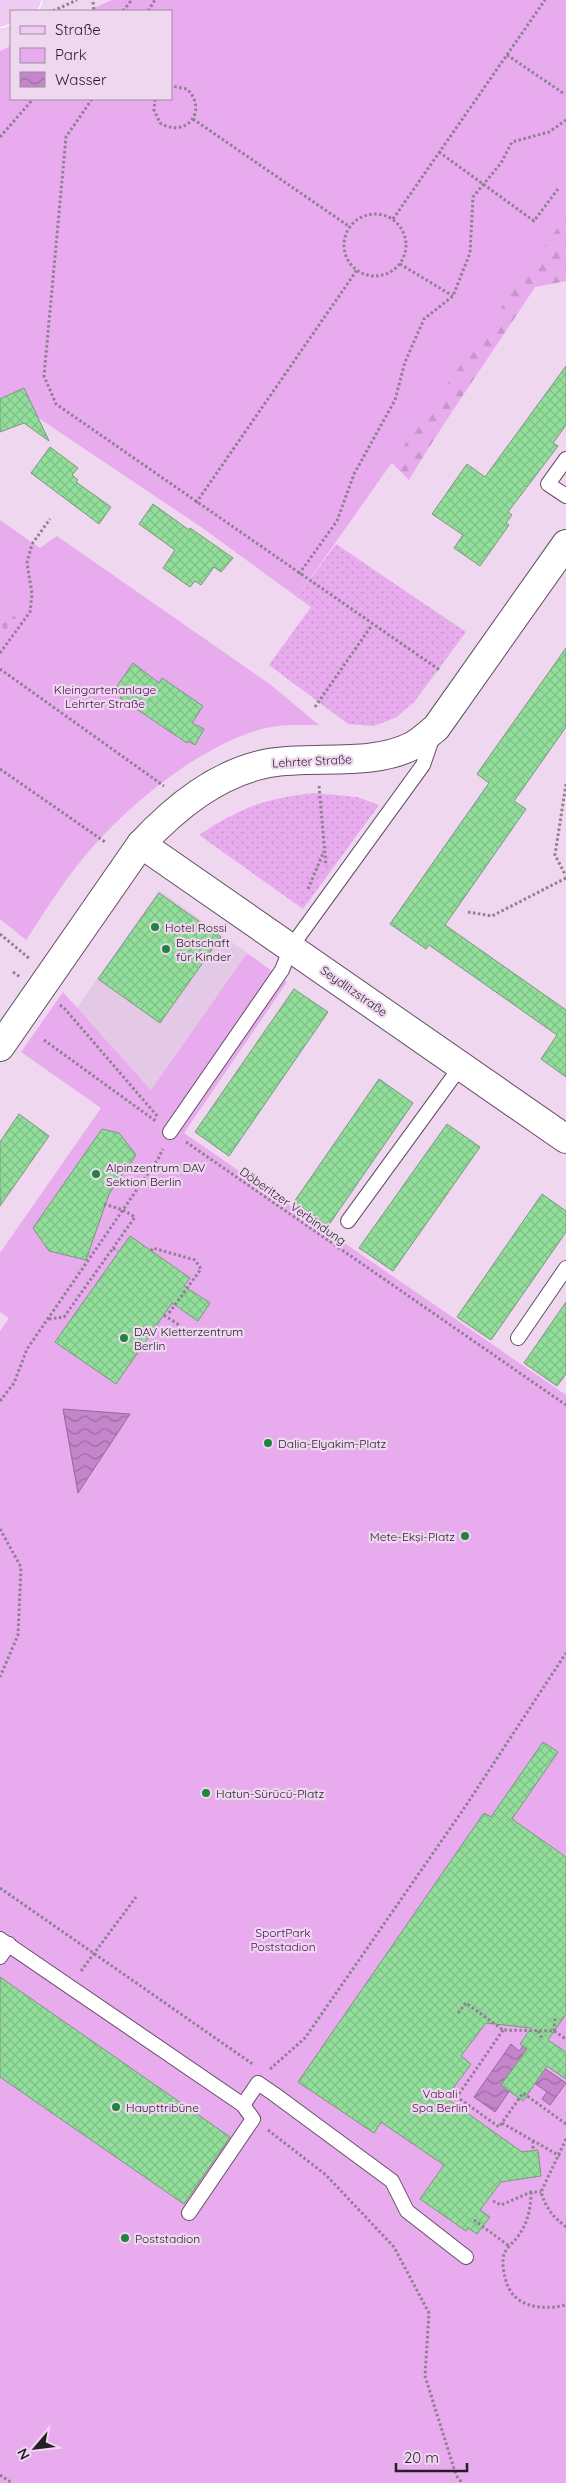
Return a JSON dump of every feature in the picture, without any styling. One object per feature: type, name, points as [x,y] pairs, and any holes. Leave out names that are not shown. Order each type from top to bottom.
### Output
[{"type":"main road","points":[[0,13],[27,0]]},
{"type":"street","name":"Lehrter Straße","points":[[0,1047],[141,844],[185,801],[229,776],[249,768],[307,759],[382,757],[413,746],[436,728],[566,544]]},
{"type":"street","name":"Seydlitzstraße","points":[[141,844],[566,1139]]},
{"type":"lane","points":[[566,459],[548,484],[566,496]]},
{"type":"lane","points":[[170,1132],[282,970],[291,947],[423,765],[436,728]]},
{"type":"lane","points":[[348,1222],[461,1066]]},
{"type":"lane","points":[[518,1338],[566,1268]]},
{"type":"lane","points":[[0,1956],[5,1941],[243,2105],[253,2120],[189,2213]]},
{"type":"lane","points":[[243,2105],[262,2078],[392,2181],[408,2211],[466,2257]]},
{"type":"path","points":[[55,10],[77,0]]},
{"type":"path","points":[[393,219],[545,0]]},
{"type":"path","points":[[93,2],[94,10]]},
{"type":"path","points":[[507,55],[563,93]]},
{"type":"path","points":[[155,100],[154,110],[156,117],[166,126],[181,128],[193,119],[196,106],[192,94],[180,86],[172,86]]},
{"type":"path","points":[[0,137],[32,100]]},
{"type":"path","points":[[91,100],[66,137],[44,376],[56,404],[196,503],[441,671]]},
{"type":"path","points":[[193,119],[350,227]]},
{"type":"path","points":[[299,574],[337,521],[354,474],[395,400],[405,362],[424,319],[453,296],[470,253],[474,197],[501,163],[512,142],[549,132],[566,120]]},
{"type":"path","points":[[439,152],[534,222],[558,189]]},
{"type":"path","points":[[371,214],[393,219],[401,228],[406,243],[406,252],[400,264],[391,272],[382,275],[373,276],[357,270],[351,264],[345,248],[345,240],[350,227],[357,220],[371,214]]},
{"type":"path","points":[[400,264],[453,296]]},
{"type":"path","points":[[196,503],[357,270]]},
{"type":"path","points":[[0,653],[30,612],[32,594],[27,563],[32,544],[50,519]]},
{"type":"path","points":[[315,708],[372,625]]},
{"type":"path","points":[[0,669],[185,801]]},
{"type":"path","points":[[0,769],[105,842]]},
{"type":"path","points":[[468,912],[492,916],[566,877],[555,855],[566,784]]},
{"type":"path","points":[[319,786],[325,848],[326,899]]},
{"type":"path","points":[[304,898],[325,848]]},
{"type":"path","points":[[0,934],[44,983]]},
{"type":"path","name":"Döberitzer Verbindung","points":[[44,983],[170,1132],[566,1405]]},
{"type":"path","points":[[0,1401],[14,1383],[27,1349],[158,1159],[170,1132],[44,1040]]},
{"type":"path","points":[[49,1319],[64,1317],[135,1217],[123,1210],[104,1204]]},
{"type":"path","points":[[113,1248],[118,1251]]},
{"type":"path","points":[[151,1251],[153,1248],[195,1260],[201,1268],[169,1313]]},
{"type":"path","points":[[164,1315],[179,1326]]},
{"type":"path","points":[[0,1529],[21,1567],[18,1635],[0,1677]]},
{"type":"path","points":[[0,1888],[94,1954],[262,2078],[305,2038],[464,1808],[566,1653]]},
{"type":"path","points":[[70,1986],[136,1897]]},
{"type":"path","points":[[458,2014],[466,2003],[503,2030],[554,2031],[566,2039]]},
{"type":"path","points":[[554,2031],[555,2018]]},
{"type":"path","points":[[503,2030],[457,2097],[499,2127],[523,2093],[566,2124]]},
{"type":"path","points":[[537,2030],[543,2040]]},
{"type":"path","points":[[253,2120],[326,2175],[394,2247],[429,2314],[425,2376],[456,2475],[462,2483]]},
{"type":"path","points":[[502,2122],[560,2156]]},
{"type":"path","points":[[566,2139],[560,2156],[543,2183],[541,2192],[545,2206],[554,2218],[566,2228]]},
{"type":"path","points":[[533,2140],[533,2151]]},
{"type":"path","points":[[493,2201],[501,2204],[530,2192],[541,2192]]},
{"type":"path","points":[[530,2192],[528,2220],[504,2254],[503,2270],[506,2284],[516,2299],[531,2306],[549,2309],[566,2305]]},
{"type":"path","points":[[474,2220],[509,2246]]},
{"type":"path","points":[[0,2475],[12,2483]]},
{"type":"shaded area","points":[[159,890],[247,953],[151,1090],[77,1008]]},
{"type":"green space","points":[[112,0],[566,0],[566,216],[297,597],[201,527],[37,417],[24,388],[0,399],[0,51],[10,46],[10,100],[172,100],[172,10],[89,10]]},
{"type":"green space","points":[[566,136],[566,281],[535,287],[409,480],[317,389]]},
{"type":"green space","name":"Kleingartenanlage Lehrter Straße","points":[[0,520],[40,548],[57,536],[271,685],[319,725],[272,727],[242,736],[218,747],[170,777],[126,813],[81,860],[64,882],[26,940],[0,919],[0,641],[17,618],[0,606]]},
{"type":"green space","points":[[336,544],[466,632],[415,701],[397,717],[374,726],[348,724],[269,665],[311,607],[297,597]]},
{"type":"green space","points":[[0,606],[17,618],[0,641]]},
{"type":"green space","points":[[315,793],[357,797],[379,805],[303,909],[199,835],[240,811],[267,801]]},
{"type":"green space","name":"SportPark Poststadion","points":[[247,953],[287,982],[184,1133],[566,1395],[566,2483],[0,2483],[0,1331],[9,1318],[0,1312],[0,1253],[101,1108],[21,1052],[63,992],[151,1090]]},
{"type":"water","points":[[63,1409],[130,1414],[78,1493]]},
{"type":"water","points":[[511,2044],[519,2051],[523,2046],[529,2050],[526,2056],[566,2083],[550,2105],[542,2099],[547,2092],[521,2074],[495,2112],[474,2097]]},
{"type":"building","points":[[566,366],[566,425],[553,443],[558,446],[508,512],[512,515],[506,523],[509,525],[480,566],[454,548],[463,535],[432,514],[467,464],[485,477]]},
{"type":"building","points":[[24,388],[49,441],[24,423],[0,432],[0,399]]},
{"type":"building","points":[[50,447],[78,468],[72,475],[78,480],[76,482],[111,507],[99,524],[31,473]]},
{"type":"building","points":[[153,504],[233,558],[221,572],[214,567],[201,585],[195,581],[190,587],[163,568],[175,550],[139,524]]},
{"type":"building","points":[[566,648],[566,727],[514,801],[526,809],[445,925],[566,1010],[566,1077],[541,1059],[557,1035],[429,945],[426,949],[390,924],[489,783],[477,774]]},
{"type":"building","points":[[133,663],[159,683],[162,678],[203,706],[192,723],[204,729],[195,745],[188,741],[187,743],[120,698],[124,691],[117,686]]},
{"type":"building","name":"Botschaft für Kinder","points":[[159,893],[221,937],[160,1023],[98,979]]},
{"type":"building","points":[[294,989],[328,1012],[229,1156],[195,1132]]},
{"type":"building","points":[[379,1079],[413,1103],[328,1226],[294,1202]]},
{"type":"building","points":[[19,1114],[49,1136],[0,1206],[0,1142]]},
{"type":"building","points":[[447,1124],[480,1147],[393,1271],[359,1248]]},
{"type":"building","name":"Alpinzentrum DAV Sektion Berlin","points":[[102,1129],[119,1133],[136,1155],[109,1194],[86,1260],[49,1251],[33,1228]]},
{"type":"building","points":[[542,1194],[566,1211],[566,1232],[491,1340],[457,1317]]},
{"type":"building","points":[[130,1236],[190,1278],[184,1286],[210,1303],[198,1321],[172,1303],[116,1384],[55,1342]]},
{"type":"building","points":[[566,1302],[566,1374],[557,1386],[524,1363]]},
{"type":"building","points":[[543,1742],[558,1752],[512,1819],[566,1857],[566,2014],[548,2040],[566,2052],[566,2079],[547,2066],[523,2101],[501,2085],[527,2049],[520,2044],[531,2028],[486,2023],[461,2056],[471,2064],[446,2098],[522,2152],[538,2150],[541,2176],[501,2182],[480,2210],[490,2217],[477,2234],[468,2228],[466,2231],[420,2199],[444,2165],[381,2122],[374,2133],[298,2082],[484,1813],[491,1817]]},
{"type":"building","name":"Haupttribüne","points":[[0,1977],[230,2137],[184,2204],[0,2077]]},
{"type":"place","name":"Hotel Rossi","points":[[155,927]]},
{"type":"place","name":"Botschaft für Kinder","points":[[166,949]]},
{"type":"place","name":"Alpinzentrum DAV Sektion Berlin","points":[[96,1174]]},
{"type":"place","name":"DAV Kletterzentrum Berlin","points":[[124,1338]]},
{"type":"place","name":"Dalia-Elyakim-Platz","points":[[268,1443]]},
{"type":"place","name":"Mete-Ekşi-Platz","points":[[465,1536]]},
{"type":"place","name":"Hatun-Sürücü-Platz","points":[[206,1793]]},
{"type":"place","name":"Haupttribüne","points":[[116,2107]]},
{"type":"place","name":"Poststadion","points":[[125,2238]]},
{"type":"park label","name":"Vabali Spa Berlin","points":[[440,2100]]}]
